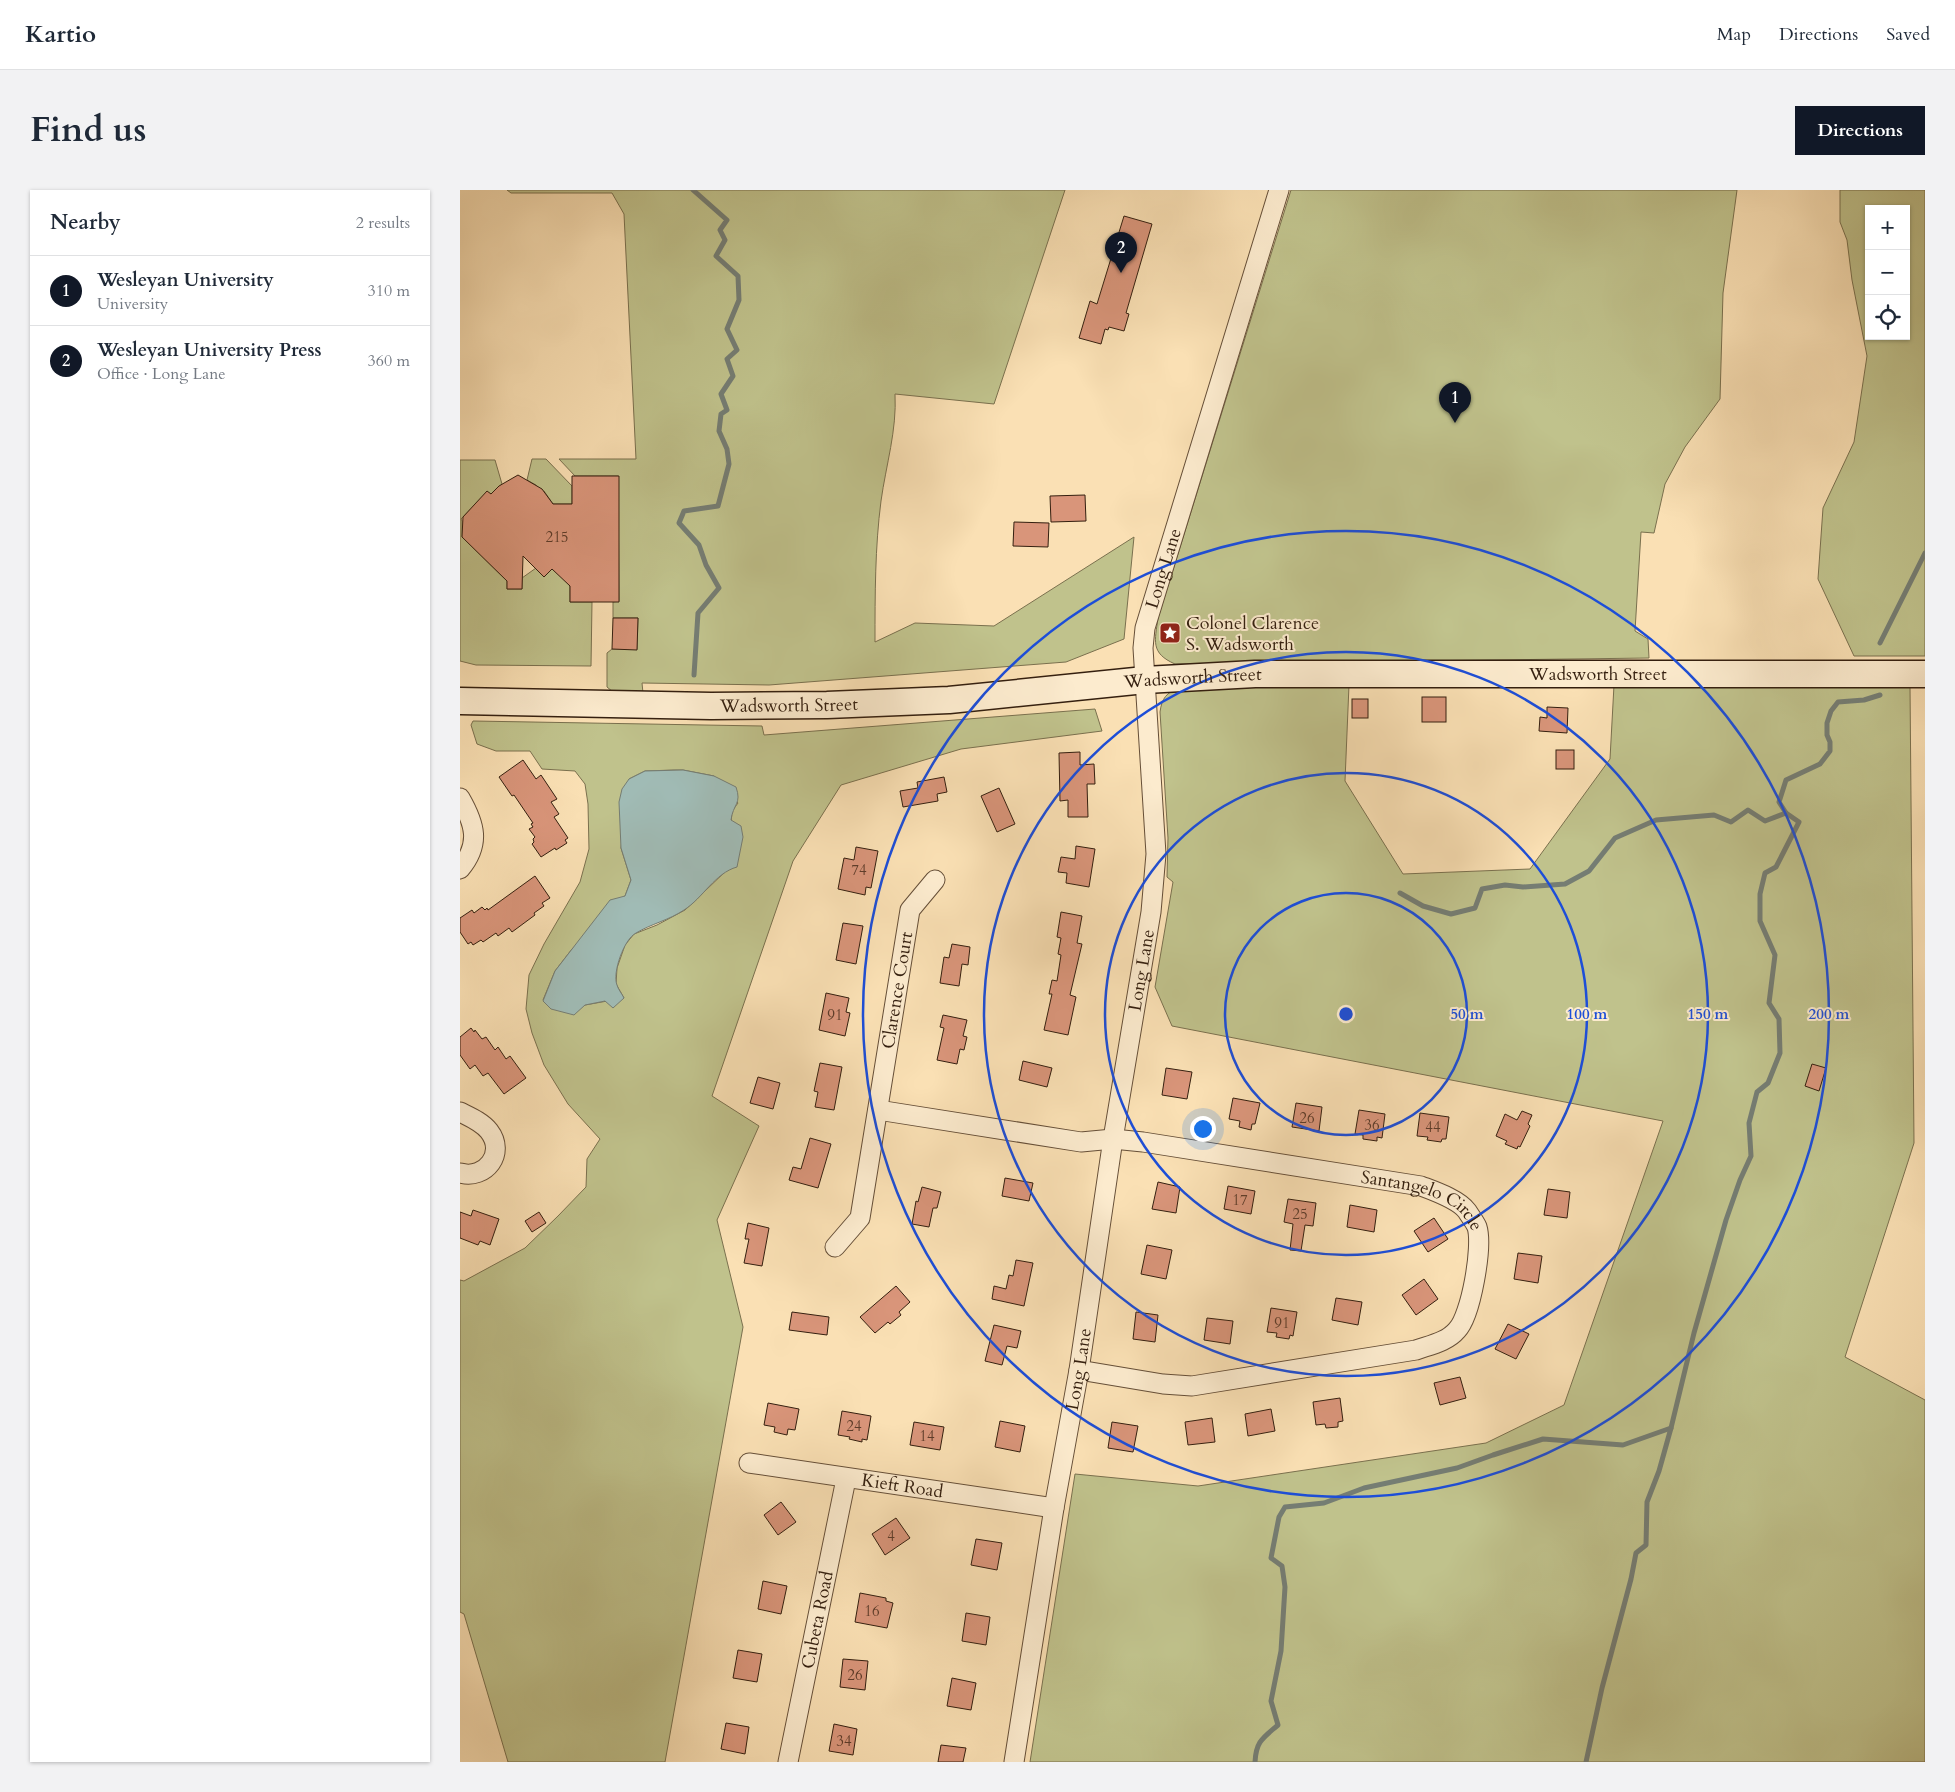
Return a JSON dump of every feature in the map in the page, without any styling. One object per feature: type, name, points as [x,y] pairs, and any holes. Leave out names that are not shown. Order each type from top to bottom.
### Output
[{"type":"street","name":"Long Lane","points":[[1014,1762],[1054,1508],[1079,1370],[1113,1139],[1151,912],[1156,854],[1143,648],[1149,612],[1279,190]]},
{"type":"street","name":"Wadsworth Street","points":[[460,701],[711,706],[827,705],[949,700],[1145,680],[1255,674],[1925,674]]},
{"type":"street","points":[[460,798],[473,822],[473,846],[469,858],[460,869]]},
{"type":"street","name":"Clarence Court","points":[[835,1248],[860,1218],[910,910],[935,880]]},
{"type":"street","points":[[878,1110],[1081,1142],[1113,1139]]},
{"type":"street","points":[[460,1112],[479,1122],[489,1131],[494,1140],[496,1151],[493,1161],[485,1170],[470,1175],[460,1173]]},
{"type":"street","name":"Santangelo Circle","points":[[1079,1370],[1163,1384],[1192,1386],[1416,1350],[1445,1340],[1458,1330],[1469,1310],[1480,1246],[1477,1227],[1466,1209],[1444,1195],[1421,1186],[1143,1142],[1113,1139]]},
{"type":"street","name":"Kieft Road","points":[[749,1463],[846,1479],[1054,1508]]},
{"type":"street","name":"Cubeta Road","points":[[788,1762],[846,1479]]},
{"type":"green space","points":[[507,190],[1065,190],[994,404],[895,394],[893,434],[881,501],[878,536],[875,642],[915,623],[994,626],[1134,537],[1124,639],[1066,662],[769,685],[642,683],[643,693],[613,692],[607,687],[607,653],[612,649],[637,649],[638,618],[613,618],[613,602],[619,601],[618,476],[575,476],[559,459],[636,459],[624,214],[612,193],[511,193]]},
{"type":"green space","points":[[1291,190],[1737,190],[1723,293],[1720,399],[1685,447],[1665,484],[1654,533],[1641,532],[1635,631],[1648,639],[1649,658],[1175,664],[1161,655],[1155,640],[1158,618]]},
{"type":"green space","points":[[1840,190],[1925,190],[1925,656],[1854,656],[1818,579],[1823,508],[1854,442],[1867,356],[1852,280],[1847,240],[1840,222]]},
{"type":"green space","points":[[532,459],[546,459],[572,486],[572,504],[553,504],[544,491],[541,492],[536,485],[527,480]]},
{"type":"green space","points":[[460,460],[495,460],[502,484],[491,494],[487,492],[461,519],[462,537],[507,581],[507,589],[522,589],[522,578],[536,568],[544,577],[552,569],[570,568],[570,602],[592,602],[591,666],[476,665],[460,661]]},
{"type":"green space","points":[[1349,685],[1345,781],[1403,874],[1530,869],[1610,759],[1614,685],[1910,686],[1914,1143],[1845,1357],[1925,1400],[1925,1762],[1030,1762],[1075,1474],[1198,1486],[1486,1443],[1564,1405],[1663,1121],[1172,1026],[1155,987],[1173,882],[1167,877],[1168,838],[1160,712],[1163,700],[1168,694],[1179,688]]},
{"type":"green space","points":[[1095,709],[1102,731],[961,749],[841,785],[793,861],[712,1096],[759,1126],[717,1220],[743,1327],[665,1762],[508,1762],[464,1614],[460,1612],[460,1280],[464,1281],[525,1248],[558,1216],[586,1187],[587,1159],[600,1139],[568,1104],[544,1065],[532,1033],[526,1009],[529,975],[544,944],[580,882],[589,849],[588,804],[585,784],[575,771],[542,769],[530,751],[496,751],[477,744],[471,725],[473,721],[762,726],[764,735]],"holes":[[[683,770],[714,776],[738,803],[732,811],[727,870],[685,910],[657,925],[634,934],[625,945],[617,968],[616,984],[624,998],[585,1005],[543,1000],[555,971],[572,949],[625,896],[631,880],[621,848],[629,779],[645,771]]]},
{"type":"water","points":[[683,770],[714,776],[736,787],[738,801],[731,820],[741,826],[743,837],[737,867],[722,875],[684,910],[632,936],[623,949],[616,973],[617,985],[624,998],[613,1008],[605,1001],[585,1005],[574,1015],[551,1009],[543,1001],[555,971],[610,900],[625,896],[631,880],[621,848],[619,802],[622,789],[629,779],[645,771]]},
{"type":"building","points":[[1124,216],[1152,224],[1126,313],[1129,314],[1124,331],[1109,327],[1108,330],[1105,329],[1101,344],[1079,338],[1090,301],[1097,304]]},
{"type":"building","points":[[518,475],[542,489],[553,504],[572,504],[572,476],[619,476],[619,602],[570,602],[570,586],[552,569],[544,577],[523,556],[522,589],[507,589],[507,581],[462,537],[463,517],[487,491],[491,494],[499,486]]},
{"type":"building","points":[[1085,495],[1086,521],[1051,522],[1050,496]]},
{"type":"building","points":[[1014,522],[1049,523],[1048,547],[1013,546]]},
{"type":"building","points":[[613,618],[638,618],[637,650],[612,649]]},
{"type":"building","points":[[1422,697],[1446,697],[1446,722],[1422,722]]},
{"type":"building","points":[[1352,699],[1368,699],[1368,718],[1352,718]]},
{"type":"building","points":[[1547,707],[1568,708],[1567,733],[1539,731],[1540,717],[1547,718]]},
{"type":"building","points":[[1556,750],[1574,750],[1574,769],[1556,769]]},
{"type":"building","points":[[1080,752],[1080,765],[1094,764],[1095,784],[1087,784],[1088,817],[1068,817],[1068,800],[1060,801],[1059,753]]},
{"type":"building","points":[[523,760],[536,779],[541,775],[557,799],[551,802],[559,814],[554,817],[568,838],[565,840],[567,843],[541,857],[532,844],[535,837],[529,829],[533,827],[531,824],[533,823],[499,777]]},
{"type":"building","points":[[944,777],[947,792],[937,794],[938,801],[903,807],[900,791],[918,788],[917,782]]},
{"type":"building","points":[[999,788],[1015,824],[997,832],[981,796]]},
{"type":"building","points":[[1076,846],[1095,849],[1089,887],[1066,883],[1067,873],[1058,872],[1061,857],[1075,859]]},
{"type":"building","points":[[856,847],[878,851],[871,888],[866,887],[865,895],[838,889],[844,858],[854,860]]},
{"type":"building","points":[[535,876],[550,898],[542,903],[544,906],[512,932],[509,928],[498,936],[496,933],[483,942],[481,940],[473,945],[471,942],[468,944],[460,932],[460,918],[472,910],[474,913],[482,907],[488,910]]},
{"type":"building","points":[[1061,912],[1082,916],[1077,943],[1082,944],[1070,995],[1076,997],[1068,1035],[1044,1030],[1052,994],[1049,994],[1052,980],[1057,981],[1061,955],[1058,954],[1061,938],[1057,937]]},
{"type":"building","points":[[843,923],[863,926],[856,964],[836,960]]},
{"type":"building","points":[[952,944],[970,947],[968,965],[962,964],[959,986],[940,983],[944,957],[949,958]]},
{"type":"building","points":[[826,993],[849,998],[846,1012],[850,1013],[845,1036],[819,1030]]},
{"type":"building","points":[[943,1015],[967,1020],[963,1036],[967,1037],[964,1050],[960,1049],[957,1064],[937,1060],[944,1028],[940,1027]]},
{"type":"building","points":[[471,1028],[482,1039],[486,1037],[495,1050],[498,1047],[506,1059],[510,1056],[526,1078],[504,1094],[488,1073],[483,1076],[475,1065],[470,1069],[460,1055],[460,1037]]},
{"type":"building","points":[[1023,1061],[1052,1068],[1047,1087],[1019,1080]]},
{"type":"building","points":[[820,1063],[842,1067],[834,1110],[815,1107],[818,1092],[814,1091]]},
{"type":"building","points":[[1812,1064],[1826,1068],[1819,1091],[1805,1086]]},
{"type":"building","points":[[1166,1068],[1192,1072],[1187,1099],[1162,1095]]},
{"type":"building","points":[[758,1077],[780,1083],[773,1109],[750,1103]]},
{"type":"building","points":[[1233,1098],[1260,1103],[1255,1124],[1252,1124],[1251,1130],[1239,1127],[1240,1121],[1229,1119]]},
{"type":"building","points":[[1296,1103],[1322,1107],[1319,1131],[1292,1127]]},
{"type":"building","points":[[1359,1110],[1385,1114],[1382,1138],[1377,1137],[1377,1141],[1363,1139],[1363,1135],[1355,1134]]},
{"type":"building","points":[[1522,1111],[1532,1115],[1528,1124],[1530,1126],[1520,1147],[1518,1146],[1517,1149],[1505,1144],[1507,1141],[1496,1136],[1505,1114],[1517,1120]]},
{"type":"building","points":[[1420,1113],[1449,1117],[1446,1139],[1442,1139],[1441,1142],[1427,1140],[1428,1137],[1417,1136]]},
{"type":"building","points":[[810,1138],[831,1144],[818,1188],[789,1180],[793,1167],[801,1169]]},
{"type":"building","points":[[1005,1178],[1033,1183],[1029,1201],[1002,1196]]},
{"type":"building","points":[[1158,1182],[1180,1187],[1176,1213],[1152,1209]]},
{"type":"building","points":[[1228,1186],[1255,1191],[1251,1214],[1224,1209]]},
{"type":"building","points":[[922,1187],[941,1192],[937,1208],[933,1208],[929,1227],[912,1224],[916,1201],[918,1202]]},
{"type":"building","points":[[1548,1189],[1570,1192],[1567,1218],[1544,1215]]},
{"type":"building","points":[[1288,1199],[1316,1203],[1313,1226],[1305,1225],[1301,1251],[1290,1250],[1293,1224],[1284,1222]]},
{"type":"building","points":[[1350,1205],[1377,1210],[1374,1232],[1347,1227]]},
{"type":"building","points":[[473,1210],[499,1219],[490,1245],[480,1241],[478,1245],[460,1238],[460,1212],[471,1216]]},
{"type":"building","points":[[539,1212],[546,1223],[532,1232],[525,1221]]},
{"type":"building","points":[[1434,1218],[1448,1239],[1428,1252],[1414,1231]]},
{"type":"building","points":[[748,1223],[769,1228],[762,1266],[744,1263],[749,1239],[745,1239]]},
{"type":"building","points":[[1147,1245],[1172,1250],[1166,1279],[1141,1274]]},
{"type":"building","points":[[1518,1253],[1542,1256],[1538,1283],[1514,1279]]},
{"type":"building","points":[[1016,1260],[1033,1263],[1024,1306],[992,1299],[994,1286],[1006,1289],[1009,1275],[1013,1276]]},
{"type":"building","points":[[1424,1279],[1438,1299],[1416,1315],[1402,1295]]},
{"type":"building","points":[[896,1286],[910,1302],[899,1312],[901,1315],[890,1324],[888,1322],[875,1333],[860,1317]]},
{"type":"building","points":[[1336,1298],[1362,1302],[1358,1325],[1332,1320]]},
{"type":"building","points":[[1271,1308],[1297,1312],[1293,1336],[1290,1335],[1289,1339],[1276,1337],[1277,1333],[1267,1332]]},
{"type":"building","points":[[792,1312],[829,1317],[827,1335],[789,1330]]},
{"type":"building","points":[[1136,1312],[1158,1315],[1155,1342],[1133,1339]]},
{"type":"building","points":[[1207,1318],[1233,1321],[1230,1344],[1204,1340]]},
{"type":"building","points":[[1508,1324],[1529,1334],[1516,1359],[1495,1349]]},
{"type":"building","points":[[994,1325],[1021,1331],[1017,1348],[1007,1346],[1002,1365],[985,1361]]},
{"type":"building","points":[[1460,1377],[1466,1398],[1440,1405],[1434,1383]]},
{"type":"building","points":[[1340,1398],[1343,1421],[1338,1422],[1338,1427],[1326,1428],[1325,1424],[1316,1425],[1313,1402]]},
{"type":"building","points":[[768,1403],[799,1409],[795,1430],[788,1429],[787,1435],[774,1432],[775,1427],[764,1425]]},
{"type":"building","points":[[1271,1409],[1275,1431],[1248,1436],[1245,1414]]},
{"type":"building","points":[[842,1411],[871,1416],[867,1440],[862,1439],[862,1442],[838,1435]]},
{"type":"building","points":[[1212,1418],[1215,1442],[1188,1445],[1185,1422]]},
{"type":"building","points":[[1000,1421],[1025,1426],[1020,1452],[995,1447]]},
{"type":"building","points":[[914,1422],[944,1427],[940,1450],[910,1445]]},
{"type":"building","points":[[1112,1422],[1138,1426],[1133,1452],[1108,1448]]},
{"type":"building","points":[[781,1502],[796,1522],[778,1535],[764,1515]]},
{"type":"building","points":[[896,1518],[910,1538],[885,1555],[872,1534]]},
{"type":"building","points":[[976,1539],[1002,1543],[997,1570],[971,1565]]},
{"type":"building","points":[[763,1581],[787,1586],[781,1614],[758,1609]]},
{"type":"building","points":[[860,1593],[886,1598],[886,1601],[893,1603],[887,1628],[855,1622]]},
{"type":"building","points":[[966,1613],[990,1617],[986,1645],[962,1641]]},
{"type":"building","points":[[738,1650],[762,1654],[757,1682],[733,1678]]},
{"type":"building","points":[[843,1659],[868,1661],[865,1690],[840,1687]]},
{"type":"building","points":[[952,1678],[976,1683],[971,1710],[947,1706]]},
{"type":"building","points":[[726,1723],[749,1727],[745,1754],[721,1749]]},
{"type":"building","points":[[834,1724],[857,1729],[853,1755],[829,1751]]},
{"type":"building","points":[[941,1745],[966,1748],[963,1762],[938,1762]]},
{"type":"waterway","points":[[693,190],[727,220],[720,230],[725,240],[716,256],[738,276],[739,300],[727,329],[737,350],[727,359],[733,376],[721,394],[727,410],[721,414],[719,431],[727,449],[729,464],[718,506],[684,511],[679,523],[699,545],[706,565],[719,588],[698,613],[694,675]]},
{"type":"waterway","points":[[1880,643],[1925,553]]},
{"type":"waterway","points":[[1586,1762],[1602,1688],[1631,1579],[1636,1553],[1646,1545],[1647,1502],[1659,1471],[1694,1333],[1726,1220],[1740,1180],[1751,1156],[1749,1123],[1757,1092],[1768,1083],[1780,1053],[1779,1019],[1769,1003],[1775,955],[1760,921],[1760,894],[1765,873],[1776,867],[1799,822],[1786,813],[1779,802],[1786,780],[1820,764],[1830,751],[1827,723],[1831,711],[1838,702],[1864,700],[1880,695]]},
{"type":"waterway","points":[[1400,893],[1423,906],[1451,914],[1475,908],[1482,889],[1505,885],[1523,887],[1565,884],[1589,871],[1615,838],[1656,820],[1714,815],[1731,822],[1748,810],[1765,821],[1786,813]]},
{"type":"waterway","points":[[1255,1762],[1261,1740],[1278,1725],[1271,1701],[1281,1651],[1285,1587],[1282,1566],[1271,1558],[1279,1517],[1285,1507],[1324,1503],[1364,1488],[1457,1468],[1543,1439],[1623,1445],[1671,1428]]},
{"type":"place","name":"Wesleyan University Press","points":[[1121,273]]},
{"type":"place","name":"Wesleyan University","points":[[1455,423]]},
{"type":"place","name":"Colonel Clarence S. Wadsworth","points":[[1170,633]]}]
